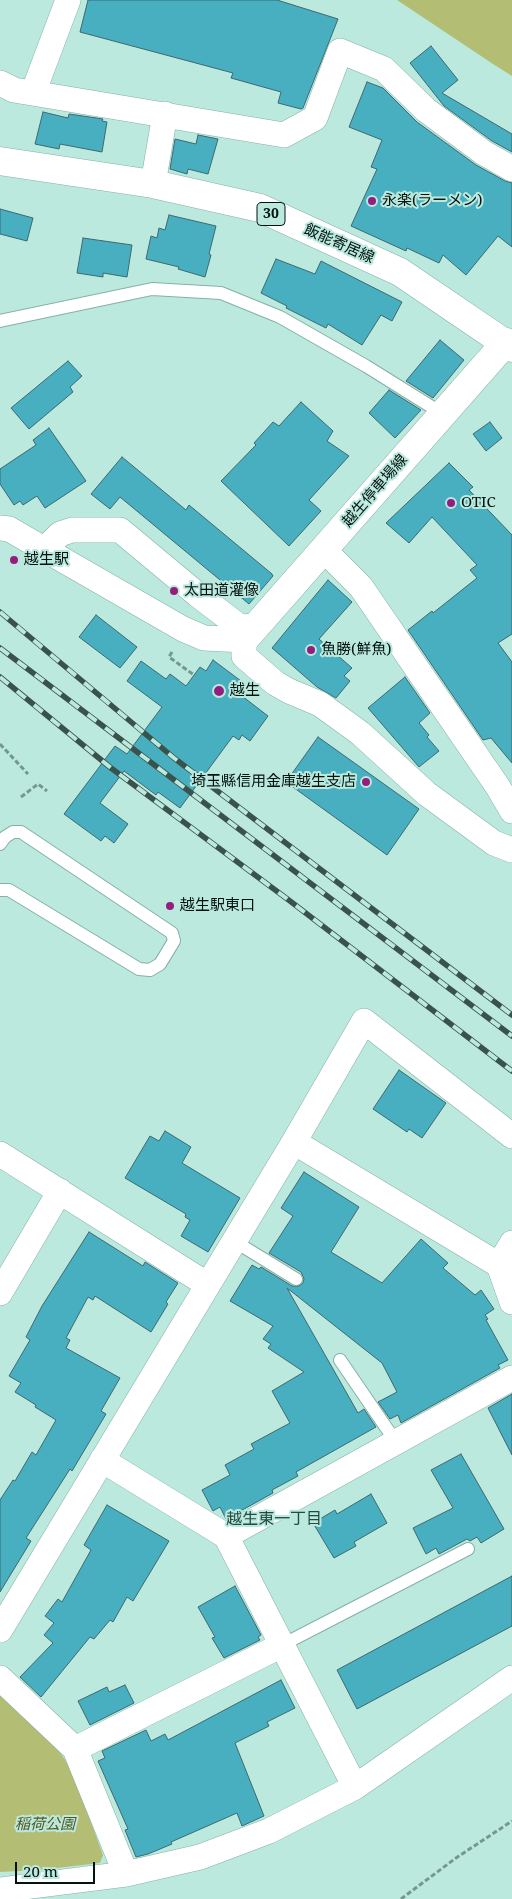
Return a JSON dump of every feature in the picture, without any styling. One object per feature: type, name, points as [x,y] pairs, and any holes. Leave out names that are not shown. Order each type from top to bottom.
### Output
[{"type":"main road","name":"飯能寄居線","points":[[0,161],[153,184],[260,208],[400,272],[510,343]]},
{"type":"main road","name":"越生停車場線","points":[[250,633],[443,414],[510,343]]},
{"type":"street","points":[[33,93],[68,0]]},
{"type":"street","points":[[0,83],[14,90],[284,135],[315,118],[340,51],[384,69],[426,110],[484,152],[512,169]]},
{"type":"street","points":[[153,184],[165,114]]},
{"type":"street","points":[[0,528],[9,529],[183,629],[204,638],[250,633]]},
{"type":"street","points":[[45,550],[60,534],[72,530],[120,530],[198,595],[250,633]]},
{"type":"street","points":[[323,550],[360,588],[498,787],[512,811]]},
{"type":"street","points":[[250,633],[244,656],[276,683],[289,691],[320,704],[360,733],[427,794],[494,843],[512,850]]},
{"type":"street","points":[[0,1630],[9,1593],[102,1460],[294,1142],[364,1022],[512,1136]]},
{"type":"street","points":[[294,1142],[499,1266],[512,1302]]},
{"type":"street","points":[[0,1154],[208,1285]]},
{"type":"street","points":[[0,1293],[60,1191]]},
{"type":"street","points":[[499,1266],[512,1243]]},
{"type":"street","points":[[226,1536],[512,1378]]},
{"type":"street","points":[[102,1460],[226,1536],[355,1787]]},
{"type":"street","points":[[75,1749],[282,1644]]},
{"type":"street","points":[[0,1678],[75,1749],[126,1874]]},
{"type":"street","points":[[0,1890],[126,1874],[200,1857],[269,1831],[355,1787],[512,1678]]},
{"type":"lane","points":[[0,320],[152,289],[221,293],[280,317],[366,366],[443,414]]},
{"type":"lane","points":[[0,844],[5,837],[13,832],[22,832],[172,933],[174,941],[160,964],[150,970],[139,969],[9,890],[0,890]]},
{"type":"lane","points":[[234,1240],[296,1279]]},
{"type":"lane","points":[[340,1360],[396,1442]]},
{"type":"lane","points":[[282,1644],[468,1548]]},
{"type":"path","points":[[0,744],[28,774]]},
{"type":"path","points":[[21,798],[38,784],[47,791]]},
{"type":"path","points":[[401,1899],[456,1858],[512,1821]]},
{"type":"green space","points":[[397,0],[512,0],[512,76],[493,64]]},
{"type":"green space","name":"稲荷公園","points":[[0,1691],[55,1746],[71,1768],[103,1855],[100,1863],[40,1870],[0,1872]]},
{"type":"building","points":[[88,0],[277,0],[338,19],[301,109],[278,103],[281,92],[231,78],[233,73],[80,32]]},
{"type":"building","points":[[431,46],[458,80],[442,93],[512,134],[512,152],[492,141],[444,106],[410,63]]},
{"type":"building","points":[[367,82],[383,88],[417,122],[476,165],[512,183],[512,247],[498,236],[466,275],[443,255],[439,263],[407,248],[406,251],[351,226],[377,169],[371,167],[382,140],[349,127]]},
{"type":"building","points":[[43,112],[68,118],[69,114],[103,119],[102,121],[107,122],[102,152],[60,144],[59,149],[35,144]]},
{"type":"building","points":[[198,135],[218,139],[208,174],[188,169],[187,174],[170,169],[175,139],[196,144]]},
{"type":"building","points":[[0,209],[33,218],[27,241],[0,234]]},
{"type":"building","points":[[169,215],[216,226],[205,277],[178,269],[179,267],[146,259],[151,236],[157,238],[159,228],[165,230]]},
{"type":"building","points":[[83,238],[132,245],[127,277],[103,273],[103,277],[77,273]]},
{"type":"building","points":[[276,259],[315,274],[321,261],[402,302],[392,321],[381,315],[362,345],[328,324],[326,328],[261,293]]},
{"type":"building","points":[[440,340],[464,360],[433,398],[406,381]]},
{"type":"building","points":[[68,361],[82,376],[70,387],[73,392],[29,429],[11,408]]},
{"type":"building","points":[[389,390],[421,410],[395,438],[369,413]]},
{"type":"building","points":[[301,402],[333,431],[327,441],[349,456],[309,500],[321,511],[289,546],[221,481],[256,445],[254,443],[273,422],[279,426]]},
{"type":"building","points":[[490,422],[502,438],[486,451],[473,434]]},
{"type":"building","points":[[49,428],[86,481],[45,508],[37,496],[23,505],[20,501],[14,505],[0,484],[0,469],[36,445],[33,440]]},
{"type":"building","points":[[122,457],[186,510],[189,505],[272,574],[273,576],[249,604],[120,497],[110,509],[91,494]]},
{"type":"building","points":[[449,463],[473,487],[469,490],[512,535],[512,634],[498,643],[512,662],[512,763],[491,738],[483,740],[408,630],[477,578],[470,570],[477,565],[432,517],[409,543],[386,523]]},
{"type":"building","points":[[328,580],[352,602],[319,639],[352,668],[344,676],[350,681],[336,698],[317,687],[272,648]]},
{"type":"building","points":[[96,615],[137,647],[120,668],[79,637]]},
{"type":"building","points":[[213,660],[249,687],[242,696],[268,716],[250,741],[242,735],[239,740],[233,736],[180,808],[158,792],[156,795],[124,771],[100,803],[128,824],[114,843],[105,836],[101,841],[64,814],[115,746],[127,754],[162,707],[127,681],[141,661],[166,679],[170,674],[186,686],[200,667],[206,671]]},
{"type":"building","points":[[405,677],[430,713],[419,723],[429,735],[427,737],[439,751],[419,767],[368,708]]},
{"type":"building","points":[[318,737],[419,809],[387,855],[286,782]]},
{"type":"building","points":[[399,1070],[446,1103],[422,1138],[409,1129],[407,1132],[373,1109]]},
{"type":"building","points":[[165,1131],[191,1147],[182,1163],[240,1198],[208,1252],[181,1236],[190,1220],[185,1217],[186,1214],[125,1178],[150,1136],[159,1141]]},
{"type":"building","points":[[304,1172],[359,1207],[331,1252],[382,1283],[421,1239],[448,1263],[443,1268],[475,1295],[481,1290],[494,1309],[485,1315],[488,1319],[486,1320],[508,1360],[498,1365],[500,1368],[401,1423],[398,1415],[390,1419],[378,1402],[397,1392],[382,1363],[287,1288],[358,1413],[364,1409],[376,1427],[296,1472],[298,1476],[272,1490],[273,1493],[226,1519],[220,1507],[213,1511],[202,1490],[230,1475],[225,1465],[254,1449],[251,1444],[290,1423],[272,1391],[304,1372],[268,1348],[271,1344],[263,1339],[273,1326],[230,1301],[252,1265],[259,1269],[261,1267],[292,1286],[299,1286],[303,1283],[304,1279],[301,1272],[269,1253],[293,1216],[281,1208]]},
{"type":"building","points":[[89,1232],[143,1266],[145,1262],[178,1283],[151,1332],[95,1296],[93,1300],[88,1297],[66,1338],[70,1340],[66,1348],[120,1378],[101,1411],[106,1414],[72,1471],[70,1469],[26,1538],[31,1541],[0,1592],[0,1500],[13,1480],[15,1481],[32,1452],[36,1455],[56,1420],[15,1392],[21,1383],[9,1376],[30,1340],[26,1337],[42,1306]]},
{"type":"building","points":[[512,1394],[512,1455],[488,1408]]},
{"type":"building","points":[[461,1454],[504,1529],[481,1543],[477,1537],[470,1541],[467,1539],[439,1554],[436,1548],[426,1554],[413,1528],[453,1508],[431,1470]]},
{"type":"building","points":[[371,1494],[387,1523],[354,1542],[356,1546],[334,1558],[313,1523],[335,1510],[337,1514]]},
{"type":"building","points":[[107,1505],[169,1541],[133,1601],[127,1597],[113,1622],[110,1620],[94,1639],[90,1637],[41,1697],[20,1677],[53,1643],[44,1635],[54,1623],[45,1616],[58,1599],[62,1602],[91,1550],[84,1545]]},
{"type":"building","points":[[512,1576],[512,1626],[357,1709],[337,1670]]},
{"type":"building","points":[[235,1586],[261,1635],[258,1637],[260,1640],[224,1658],[212,1638],[215,1637],[198,1607]]},
{"type":"building","points":[[281,1680],[295,1708],[267,1722],[269,1726],[235,1743],[264,1816],[242,1826],[237,1813],[171,1842],[172,1844],[136,1857],[125,1830],[128,1829],[98,1761],[105,1758],[102,1751],[146,1730],[151,1741],[165,1734],[168,1740]]},
{"type":"building","points":[[125,1685],[134,1703],[90,1725],[78,1701],[107,1687],[109,1692]]},
{"type":"railway","points":[[0,612],[174,758],[512,1015]]},
{"type":"railway","points":[[0,648],[512,1036]]},
{"type":"railway","points":[[0,677],[111,768],[290,901],[512,1071]]},
{"type":"place","name":"永楽(ラーメン)","points":[[372,201]]},
{"type":"place","name":"OTIC","points":[[451,503]]},
{"type":"place","name":"越生駅","points":[[14,560]]},
{"type":"place","name":"太田道灌像","points":[[174,591]]},
{"type":"place","name":"魚勝(鮮魚)","points":[[311,650]]},
{"type":"place","name":"越生","points":[[219,691]]},
{"type":"place","name":"埼玉縣信用金庫越生支店","points":[[366,782]]},
{"type":"place","name":"越生駅東口","points":[[170,906]]},
{"type":"district","name":"越生東一丁目","points":[[274,1519]]}]
